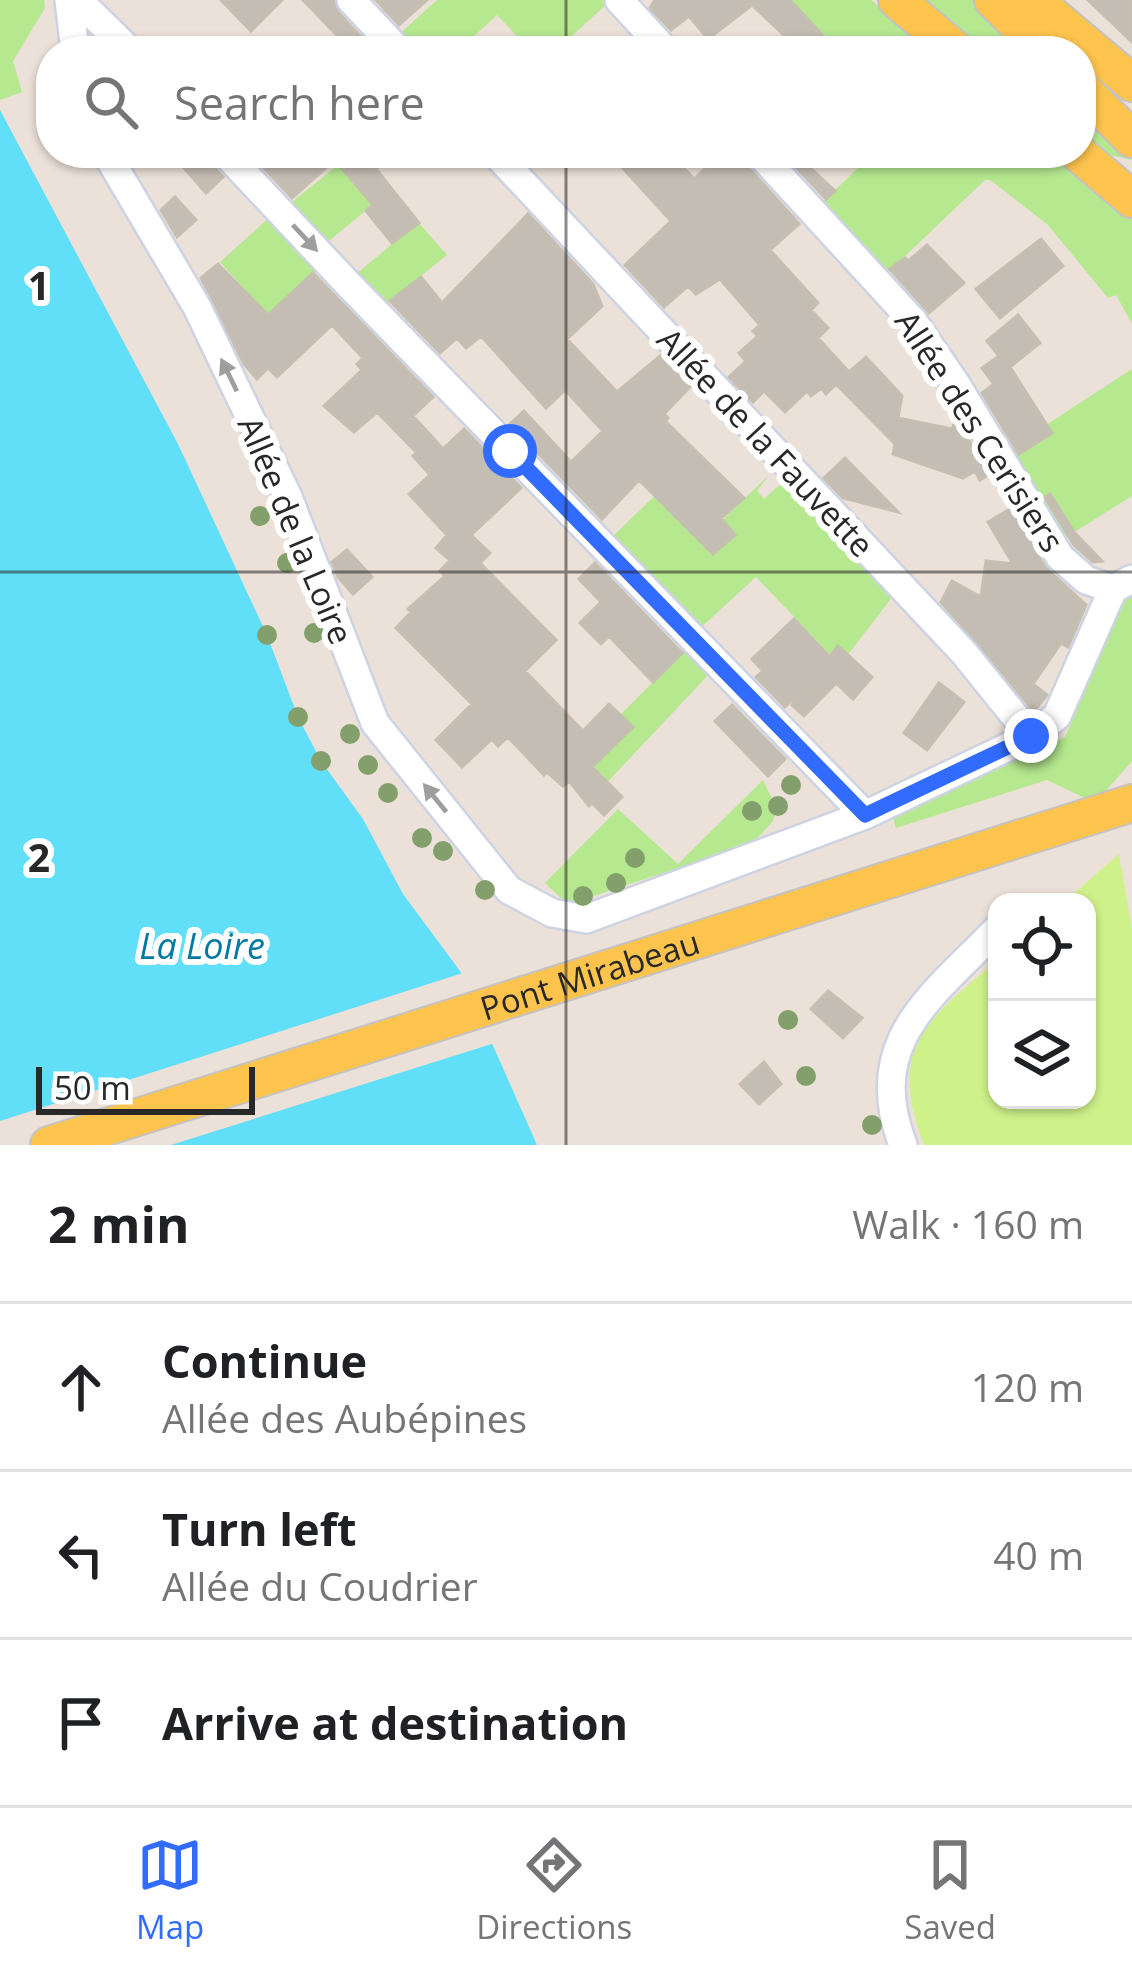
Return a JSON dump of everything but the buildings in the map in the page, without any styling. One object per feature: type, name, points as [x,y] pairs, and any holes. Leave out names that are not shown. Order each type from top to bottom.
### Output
[{"type":"main road","points":[[897,0],[939,36]]},
{"type":"main road","points":[[993,0],[1030,36]]},
{"type":"main road","points":[[1034,0],[1077,36]]},
{"type":"main road","points":[[1096,52],[1132,82]]},
{"type":"main road","points":[[1096,103],[1132,140]]},
{"type":"main road","points":[[1096,168],[1119,188]]},
{"type":"main road","name":"Pont Mirabeau","points":[[49,1145],[1132,803]]},
{"type":"street","points":[[69,0],[73,36]]},
{"type":"street","points":[[78,0],[115,36]]},
{"type":"street","points":[[351,0],[385,36]]},
{"type":"street","points":[[619,0],[652,36]]},
{"type":"street","name":"Allée de la Loire","points":[[115,168],[197,307],[278,476],[375,723],[508,890],[552,913],[586,919],[865,815]]},
{"type":"street","points":[[239,168],[865,815],[1031,736],[1057,716],[1123,584]]},
{"type":"street","name":"Allée de la Fauvette","points":[[509,168],[964,653],[1031,736]]},
{"type":"street","name":"Allée des Cerisiers","points":[[773,168],[913,321],[1060,557],[1086,580],[1123,584]]},
{"type":"street","points":[[903,1145],[892,1117],[893,1057],[907,1024],[988,938]]},
{"type":"green space","points":[[0,0],[44,0],[45,8],[13,61],[22,92],[0,100]]},
{"type":"green space","points":[[437,0],[603,0],[607,4],[572,36],[517,36],[497,15],[474,36],[397,36]]},
{"type":"green space","points":[[790,0],[871,0],[914,36],[824,36]]},
{"type":"green space","points":[[923,0],[974,0],[1011,36],[965,36]]},
{"type":"green space","points":[[1096,121],[1132,160],[1106,154],[1096,146]]},
{"type":"green space","points":[[334,168],[369,168],[392,189],[324,245],[287,206]]},
{"type":"green space","points":[[858,168],[1074,168],[1132,215],[1132,324],[1116,295],[1108,298],[1047,224],[990,180],[883,277],[817,207]]},
{"type":"green space","points":[[272,215],[320,267],[268,315],[220,262]]},
{"type":"green space","points":[[418,222],[447,255],[382,307],[354,276]]},
{"type":"green space","points":[[1132,369],[1132,496],[1062,540],[1006,451]]},
{"type":"green space","points":[[768,476],[757,491],[764,499],[785,480],[893,596],[840,665],[756,577],[697,631],[623,556],[613,536],[667,484],[712,530]]},
{"type":"green space","points":[[1132,594],[1132,761],[1095,803],[1047,780],[896,828],[893,817],[1065,737],[1125,598]]},
{"type":"green space","points":[[687,648],[711,672],[600,790],[580,769],[596,739]]},
{"type":"green space","points":[[763,780],[777,809],[773,821],[753,843],[573,903],[545,883],[618,809],[678,864]]},
{"type":"green space","points":[[1119,854],[1132,929],[1132,1145],[924,1145],[913,1111],[912,1059],[933,1019],[988,968],[988,1109],[1096,1109],[1096,893],[1074,893]]},
{"type":"water","name":"La Loire","points":[[0,110],[178,444],[267,635],[298,717],[321,761],[363,819],[403,894],[460,971],[537,1145],[0,1145]]},
{"type":"pier","points":[[466,972],[498,1042],[171,1145],[0,1145],[0,1121]]},
{"type":"route","points":[[510,451],[865,815],[1031,736]]}]
